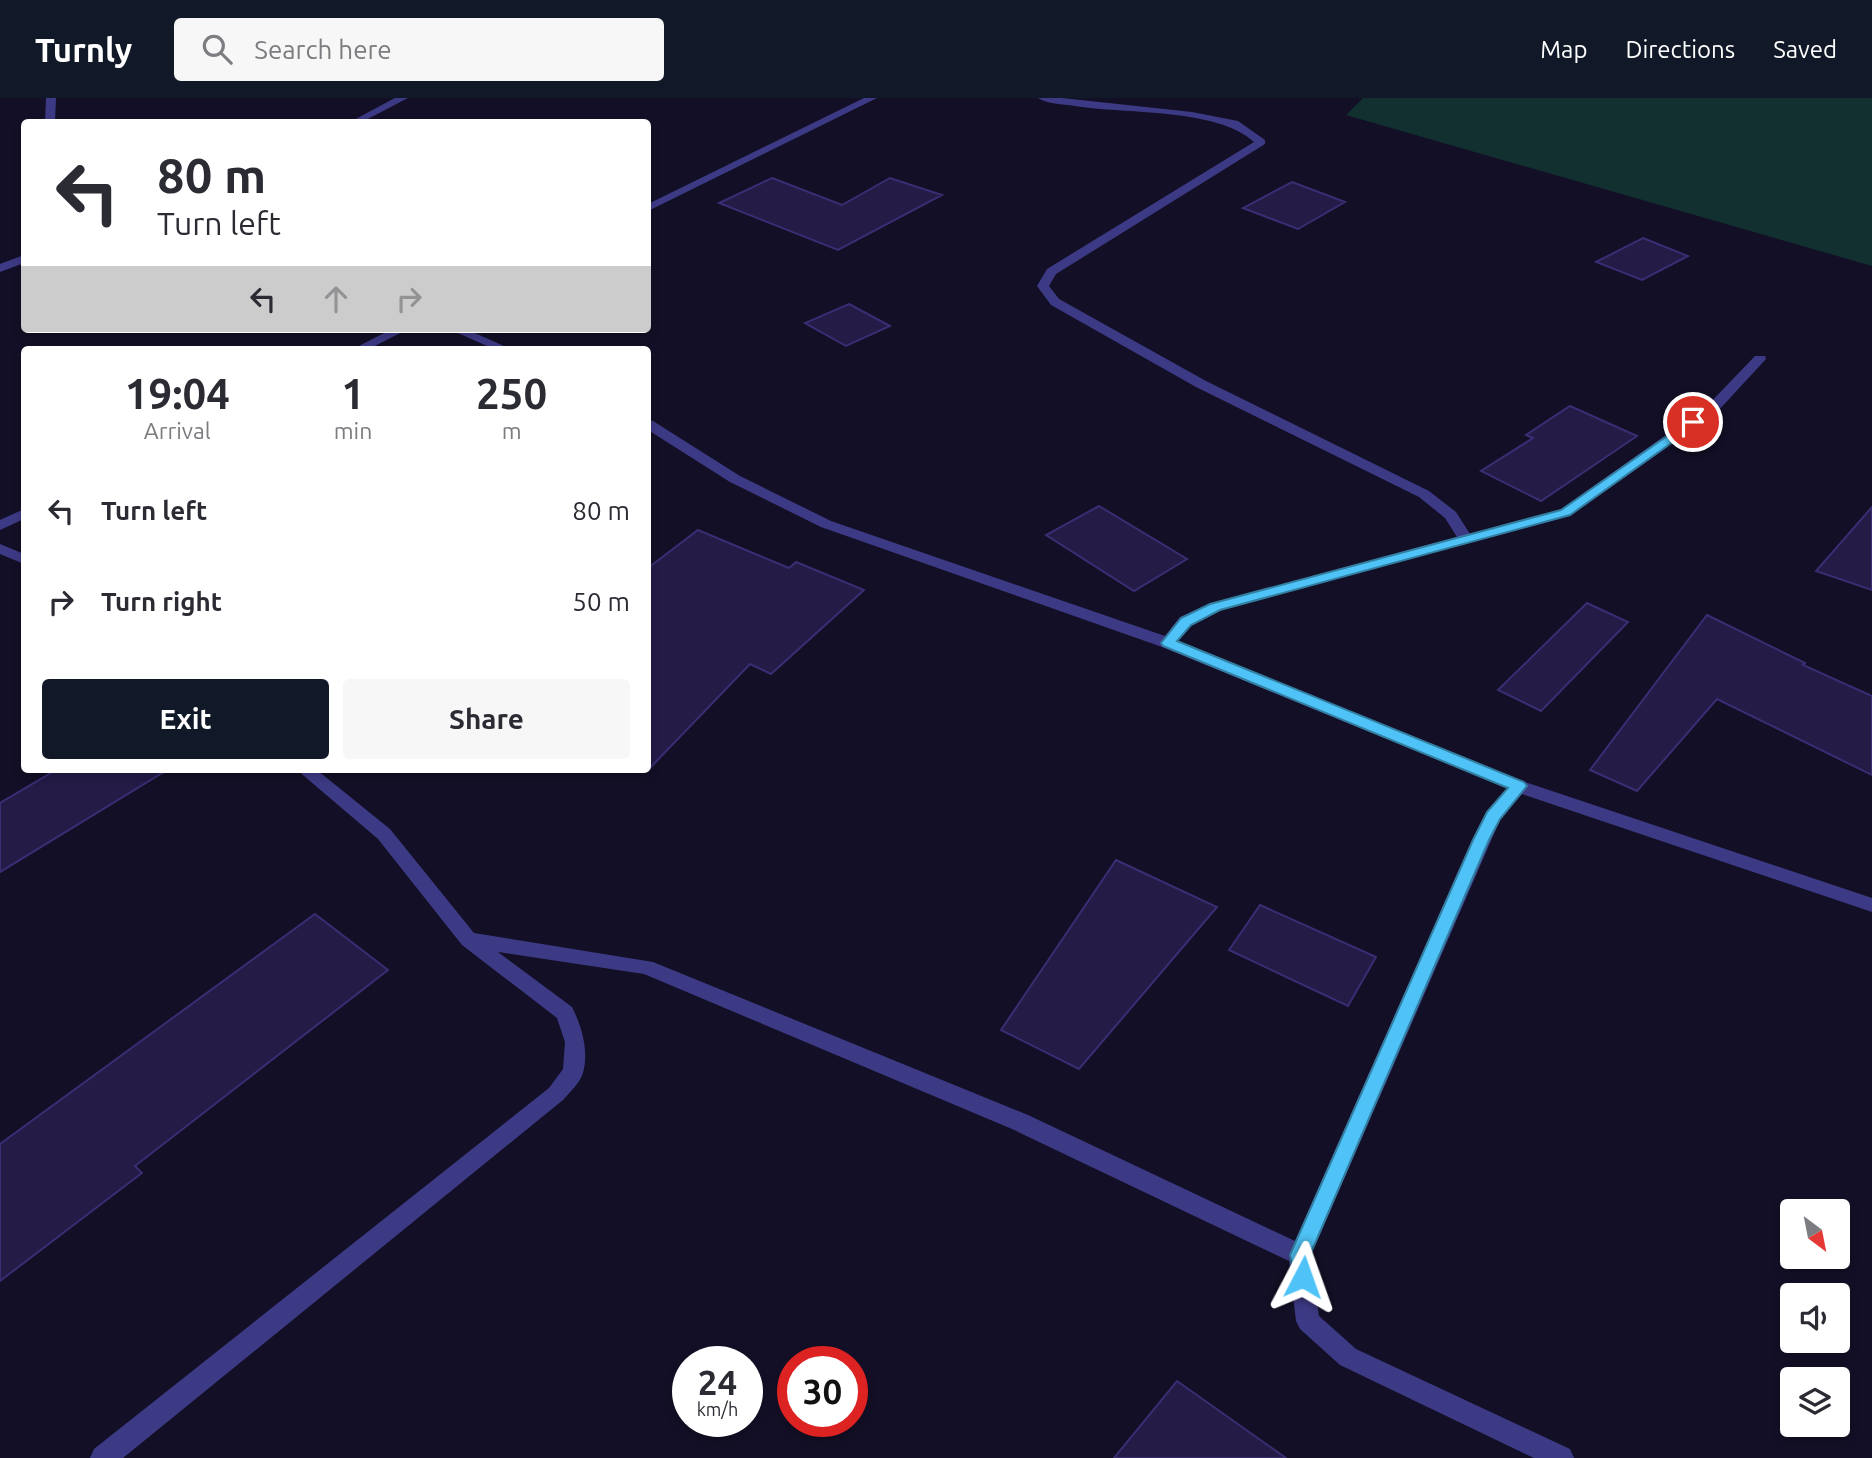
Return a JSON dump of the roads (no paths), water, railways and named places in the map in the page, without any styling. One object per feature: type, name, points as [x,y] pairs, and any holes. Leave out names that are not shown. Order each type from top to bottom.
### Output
[{"type":"street","points":[[50,119],[51,98]]},
{"type":"street","points":[[361,119],[403,98]]},
{"type":"street","points":[[651,207],[872,98]]},
{"type":"street","points":[[1043,98],[1093,106],[1192,115],[1234,123],[1251,132],[1261,142],[1051,272],[1043,286],[1055,302],[1201,384],[1424,494],[1451,515],[1466,540]]},
{"type":"street","points":[[0,268],[21,260]]},
{"type":"street","points":[[366,346],[393,333]]},
{"type":"street","points":[[465,333],[497,346]]},
{"type":"street","points":[[1168,643],[1186,621],[1215,607],[1565,513],[1712,409],[1760,359]]},
{"type":"street","points":[[651,426],[735,480],[826,524],[1168,643],[1519,786],[1872,905]]},
{"type":"street","points":[[0,526],[21,515]]},
{"type":"street","points":[[0,548],[21,558]]},
{"type":"street","points":[[103,1458],[556,1094],[573,1072],[575,1042],[565,1013],[469,940],[384,834],[310,773]]},
{"type":"street","points":[[1519,786],[1493,816],[1481,840],[1300,1255],[1308,1321],[1349,1357],[1561,1458]]},
{"type":"street","points":[[469,940],[646,967],[1020,1122],[1300,1255]]}]
